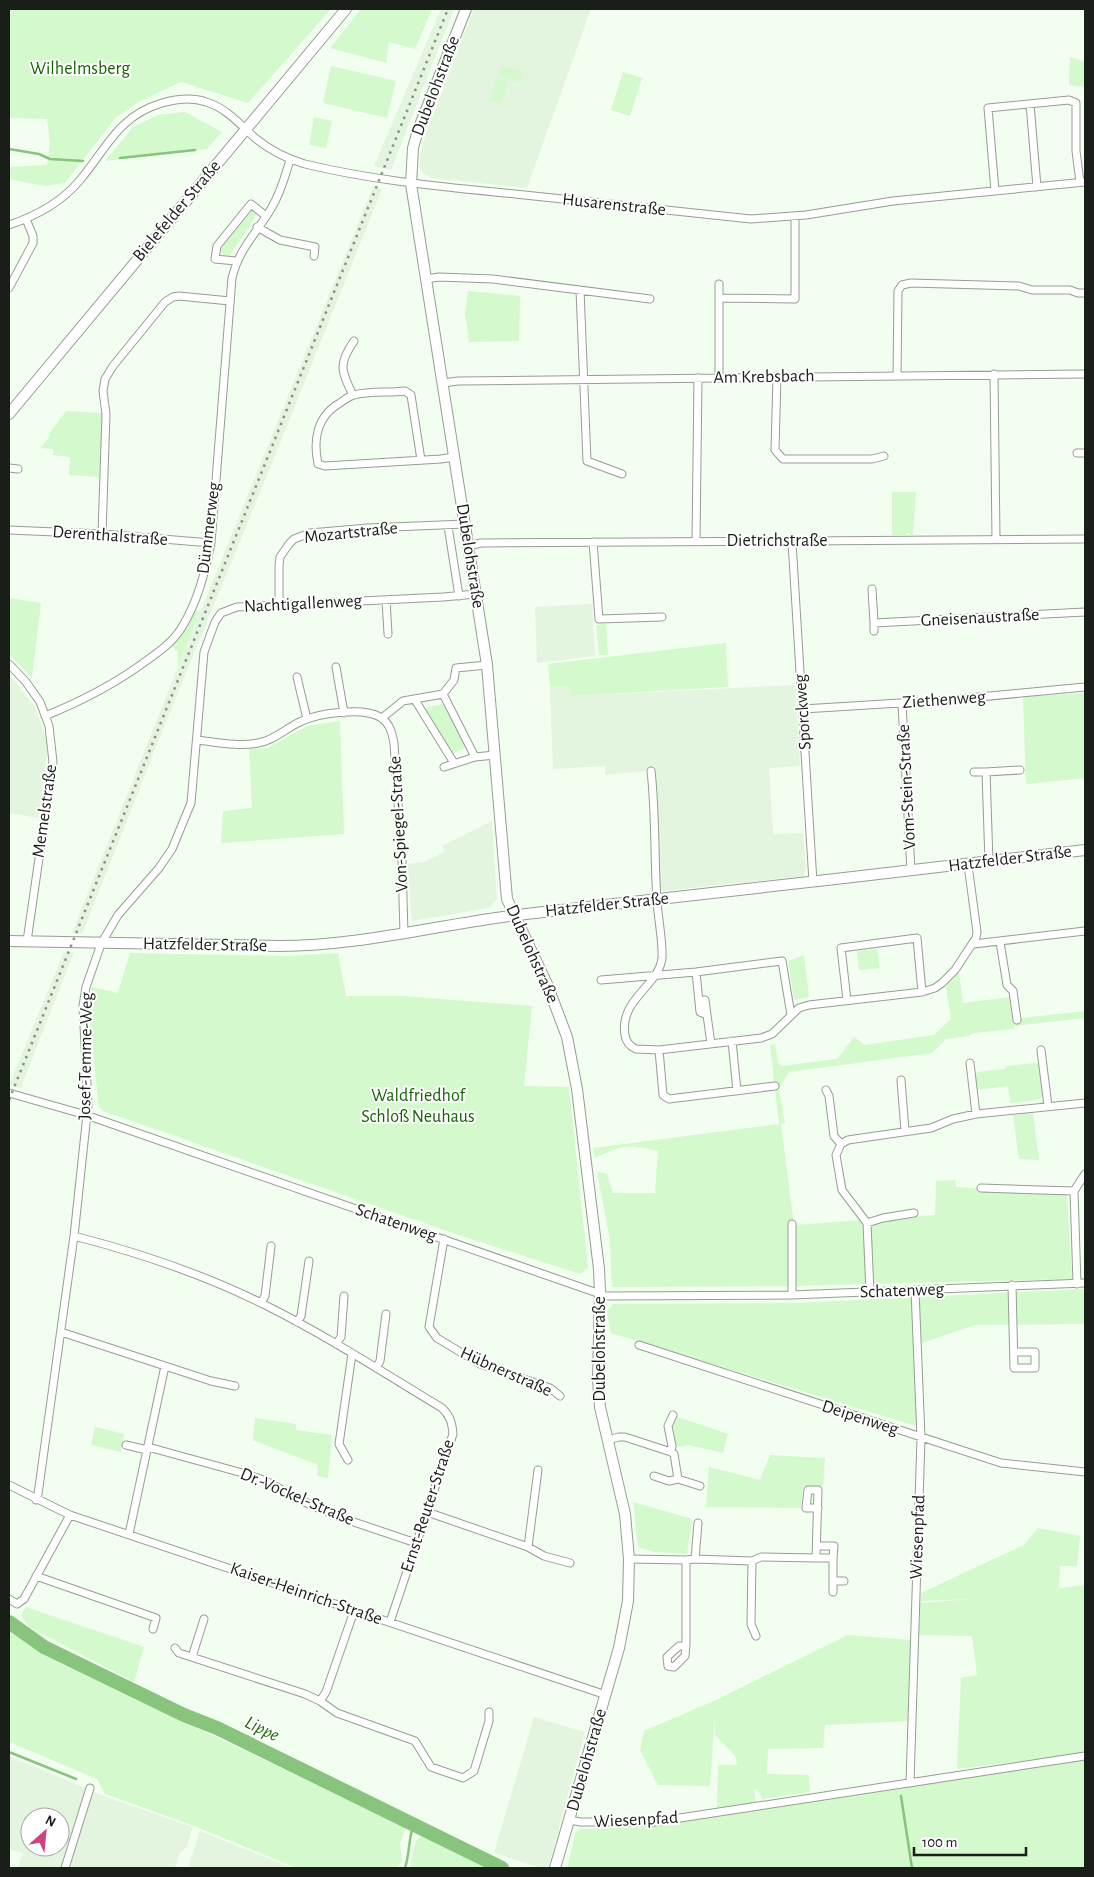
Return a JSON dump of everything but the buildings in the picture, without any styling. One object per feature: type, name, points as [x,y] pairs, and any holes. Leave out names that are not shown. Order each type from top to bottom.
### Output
[{"type":"main road","name":"Bielefelder Straße","points":[[9,414],[346,9]]},
{"type":"main road","name":"Dubelohstraße","points":[[466,9],[418,130],[413,148],[411,184],[487,665],[507,899],[547,984],[563,1026],[571,1055],[577,1089],[598,1253],[600,1293],[598,1380],[600,1407],[625,1514],[629,1559],[628,1601],[619,1648],[555,1868]]},
{"type":"main road","name":"Hatzfelder Straße","points":[[9,941],[288,946],[359,940],[515,915],[968,865],[1085,850]]},
{"type":"street","name":"Husarenstraße","points":[[9,224],[26,219],[65,195],[79,181],[116,131],[147,109],[162,103],[188,98],[207,102],[223,110],[257,139],[290,160],[411,184],[751,219],[796,216],[893,201],[994,191],[1037,186],[1083,182],[1076,150],[1076,103],[1069,100],[988,108],[994,191]]},
{"type":"street","points":[[1030,104],[1037,186]]},
{"type":"street","name":"Dümmerweg","points":[[45,716],[76,704],[113,684],[169,644],[182,626],[202,585],[211,543],[232,278],[236,261],[246,243],[266,216],[280,192],[290,160]]},
{"type":"street","points":[[236,261],[215,259],[217,246],[251,204],[266,216]]},
{"type":"street","points":[[719,298],[795,299],[796,216]]},
{"type":"street","points":[[9,288],[33,243],[33,236],[26,219]]},
{"type":"street","points":[[258,228],[280,240],[315,247],[314,256]]},
{"type":"street","points":[[426,279],[439,277],[478,278],[650,299]]},
{"type":"street","points":[[897,376],[898,292],[902,285],[911,283],[1019,286],[1032,290],[1070,290],[1085,293]]},
{"type":"street","points":[[719,284],[719,377]]},
{"type":"street","points":[[580,290],[587,461],[622,474]]},
{"type":"street","points":[[102,534],[106,414],[103,391],[109,372],[165,302],[173,297],[230,301]]},
{"type":"street","points":[[353,395],[346,380],[343,365],[344,355],[354,341]]},
{"type":"street","points":[[994,374],[996,539]]},
{"type":"street","name":"Am Krebsbach","points":[[443,384],[458,381],[584,379],[1085,374]]},
{"type":"street","points":[[777,376],[775,450],[783,458],[872,459],[884,456]]},
{"type":"street","points":[[696,541],[698,378]]},
{"type":"street","points":[[420,460],[411,395],[405,391],[353,395],[337,404],[322,420],[316,433],[318,464],[325,466],[420,460],[454,457]]},
{"type":"street","points":[[1077,453],[1085,453]]},
{"type":"street","points":[[9,468],[18,469]]},
{"type":"street","name":"Mozartstraße","points":[[280,604],[280,557],[294,539],[310,533],[368,528],[465,524]]},
{"type":"street","points":[[448,526],[459,596]]},
{"type":"street","name":"Derenthalstraße","points":[[9,530],[102,534],[211,543]]},
{"type":"street","name":"Dietrichstraße","points":[[468,546],[481,544],[593,542],[1085,539]]},
{"type":"street","points":[[593,542],[599,619],[662,617]]},
{"type":"street","name":"Sporckweg","points":[[792,542],[813,882]]},
{"type":"street","points":[[872,589],[874,631]]},
{"type":"street","name":"Nachtigallenweg","points":[[221,613],[237,607],[476,594]]},
{"type":"street","name":"Nachtigallenweg","points":[[386,600],[388,634]]},
{"type":"street","name":"Gneisenaustraße","points":[[874,623],[1085,612]]},
{"type":"street","name":"Josef-Temme-Weg","points":[[36,1500],[74,1236],[88,1105],[83,1006],[86,987],[101,944],[118,916],[159,868],[178,836],[191,803],[204,652],[215,622],[221,613]]},
{"type":"street","name":"Memelstraße","points":[[9,664],[26,682],[40,702],[52,740],[53,762],[27,941]]},
{"type":"street","points":[[197,740],[248,744],[259,743],[307,719],[344,713],[370,713],[382,718],[403,701],[443,694],[454,680],[456,668],[487,665]]},
{"type":"street","points":[[336,667],[344,713]]},
{"type":"street","points":[[297,677],[307,719]]},
{"type":"street","name":"Ziethenweg","points":[[803,709],[902,703],[1085,687]]},
{"type":"street","points":[[443,694],[476,757]]},
{"type":"street","points":[[415,700],[454,763]]},
{"type":"street","name":"Vom-Stein-Straße","points":[[902,703],[911,871]]},
{"type":"street","name":"Von-Spiegel-Straße","points":[[382,718],[391,729],[394,743],[402,862],[404,934]]},
{"type":"street","points":[[444,767],[476,757],[495,755]]},
{"type":"street","points":[[974,772],[1020,770]]},
{"type":"street","points":[[651,771],[654,795],[657,900],[662,959],[654,975],[631,1004],[624,1024],[626,1040],[636,1050],[659,1050],[762,1038],[772,1034],[799,1008],[847,1000],[922,992],[942,983],[955,970],[974,944],[977,932],[968,865]]},
{"type":"street","points":[[986,772],[989,862]]},
{"type":"street","points":[[974,944],[1085,931]]},
{"type":"street","points":[[847,1000],[841,948],[917,938],[922,992]]},
{"type":"street","points":[[1000,942],[1007,985],[1014,991],[1017,1020]]},
{"type":"street","points":[[601,980],[696,972],[782,961],[791,1015]]},
{"type":"street","points":[[696,972],[700,1012],[707,1015],[711,1044]]},
{"type":"street","points":[[732,1041],[737,1091]]},
{"type":"street","points":[[659,1050],[663,1095],[669,1099],[775,1086]]},
{"type":"street","points":[[1041,1050],[1048,1106]]},
{"type":"street","points":[[970,1063],[976,1114]]},
{"type":"street","points":[[901,1080],[905,1131]]},
{"type":"street","points":[[826,1090],[829,1096],[834,1136],[841,1144]]},
{"type":"street","name":"Schatenweg","points":[[9,1093],[86,1115],[610,1296],[792,1295],[1085,1283]]},
{"type":"street","points":[[870,1292],[867,1223],[842,1190],[836,1155],[841,1144],[848,1140],[931,1128],[953,1119],[976,1114],[1085,1103]]},
{"type":"street","points":[[1077,1284],[1074,1191],[1085,1174]]},
{"type":"street","points":[[981,1188],[1074,1191]]},
{"type":"street","points":[[867,1223],[883,1218],[914,1213]]},
{"type":"street","points":[[792,1224],[792,1295]]},
{"type":"street","name":"Ernst-Reuter-Straße","points":[[74,1236],[126,1249],[261,1303],[336,1344],[442,1408],[448,1414],[452,1423],[453,1434],[390,1622]]},
{"type":"street","name":"Hübnerstraße","points":[[444,1240],[429,1327],[432,1332],[437,1338],[480,1364],[550,1388],[560,1396]]},
{"type":"street","points":[[261,1303],[265,1296],[271,1246]]},
{"type":"street","points":[[297,1322],[301,1316],[309,1261]]},
{"type":"street","points":[[1012,1285],[1014,1352]]},
{"type":"street","name":"Wiesenpfad","points":[[910,1783],[921,1438],[915,1290]]},
{"type":"street","points":[[336,1344],[341,1337],[344,1296]]},
{"type":"street","points":[[376,1368],[380,1361],[386,1314]]},
{"type":"street","points":[[61,1332],[211,1381],[235,1386]]},
{"type":"street","name":"Deipenweg","points":[[639,1345],[1001,1463],[1085,1472]]},
{"type":"street","points":[[348,1460],[339,1444],[352,1354]]},
{"type":"street","points":[[129,1534],[165,1366]]},
{"type":"street","points":[[670,1452],[672,1446],[668,1426],[673,1415]]},
{"type":"street","points":[[607,1440],[619,1436],[625,1437],[674,1454],[678,1479]]},
{"type":"street","name":"Dr.-Vockel-Straße","points":[[126,1445],[147,1448],[246,1474],[266,1481],[300,1500],[339,1517],[416,1543]]},
{"type":"street","points":[[528,1548],[538,1470]]},
{"type":"street","points":[[654,1476],[669,1481],[678,1479],[700,1486]]},
{"type":"street","name":"Kaiser-Heinrich-Straße","points":[[9,1485],[36,1500],[70,1514],[606,1695]]},
{"type":"street","points":[[816,1558],[818,1508]]},
{"type":"street","points":[[427,1512],[528,1548],[544,1556],[570,1563]]},
{"type":"street","points":[[9,1599],[17,1604],[24,1598],[70,1514]]},
{"type":"street","points":[[695,1559],[698,1523]]},
{"type":"street","points":[[817,1546],[834,1546],[833,1592]]},
{"type":"street","points":[[629,1559],[752,1561],[761,1556],[833,1558]]},
{"type":"street","points":[[686,1560],[686,1646]]},
{"type":"street","points":[[752,1561],[751,1624],[756,1636]]},
{"type":"street","points":[[36,1576],[156,1618],[153,1629]]},
{"type":"street","points":[[833,1581],[844,1581]]},
{"type":"street","points":[[320,1701],[326,1692],[354,1610]]},
{"type":"street","points":[[192,1657],[204,1619]]},
{"type":"street","points":[[175,1648],[180,1653],[305,1694],[320,1701],[337,1713],[415,1741],[431,1767],[464,1778],[474,1771],[489,1721],[489,1712]]},
{"type":"street","name":"Wiesenpfad","points":[[569,1820],[597,1823],[654,1822],[1085,1756]]},
{"type":"street","points":[[65,1868],[90,1788]]},
{"type":"shaded area","points":[[441,9],[454,9],[391,170],[374,166]]},
{"type":"shaded area","points":[[474,9],[591,9],[527,188],[432,178],[423,173],[419,167],[426,133]]},
{"type":"shaded area","points":[[373,187],[382,189],[82,934],[72,933],[178,667]]},
{"type":"shaded area","points":[[592,604],[595,656],[537,663],[535,607]]},
{"type":"shaded area","points":[[9,674],[35,707],[48,743],[39,818],[9,813]]},
{"type":"shaded area","points":[[795,685],[800,766],[769,768],[773,834],[803,833],[806,869],[804,876],[653,892],[651,797],[647,771],[605,775],[605,766],[553,769],[550,687],[570,686],[571,696]]},
{"type":"shaded area","points":[[492,821],[497,899],[489,908],[412,921],[407,864],[425,862],[444,852],[442,846]]},
{"type":"shaded area","points":[[64,952],[74,952],[22,1088],[9,1085]]},
{"type":"shaded area","points":[[534,1717],[585,1732],[548,1868],[540,1868],[494,1853]]},
{"type":"shaded area","points":[[9,1756],[104,1796],[193,1827],[186,1848],[180,1852],[175,1868],[18,1868],[22,1857],[70,1857],[70,1807],[20,1807],[20,1852],[9,1849]]},
{"type":"shaded area","points":[[200,1831],[293,1868],[188,1868]]},
{"type":"green space","name":"Wilhelmsberg","points":[[9,9],[331,9],[248,103],[181,82],[142,100],[116,117],[65,183],[45,186],[9,179],[9,167],[47,165],[50,144],[47,119],[9,118]]},
{"type":"green space","points":[[361,9],[432,9],[415,49],[389,42],[386,63],[330,48]]},
{"type":"green space","points":[[1070,57],[1085,62],[1085,87],[1069,85]]},
{"type":"green space","points":[[502,65],[523,72],[520,83],[498,76]]},
{"type":"green space","points":[[331,66],[396,81],[387,118],[323,103]]},
{"type":"green space","points":[[623,72],[642,78],[630,116],[611,110]]},
{"type":"green space","points":[[497,79],[508,82],[501,104],[490,100]]},
{"type":"green space","name":"Wilhelmsberg","points":[[185,112],[222,132],[207,149],[105,161],[133,127],[158,115]]},
{"type":"green space","points":[[314,117],[332,121],[326,148],[309,145]]},
{"type":"green space","points":[[252,210],[256,213],[249,227],[230,255],[224,255],[220,251],[220,247]]},
{"type":"green space","points":[[468,291],[520,296],[519,341],[469,342],[465,313]]},
{"type":"green space","points":[[66,411],[101,413],[103,421],[99,477],[69,475],[70,457],[53,455],[53,449],[40,448]]},
{"type":"green space","points":[[892,492],[916,492],[913,535],[907,533],[906,535],[892,535]]},
{"type":"green space","points":[[9,598],[41,603],[32,678],[9,654]]},
{"type":"green space","points":[[197,610],[200,612],[178,666],[178,651],[172,647]]},
{"type":"green space","points":[[606,624],[608,655],[599,655],[596,625]]},
{"type":"green space","points":[[726,643],[728,687],[571,696],[570,686],[550,687],[548,664]]},
{"type":"green space","points":[[1085,693],[1085,778],[1026,784],[1023,697]]},
{"type":"green space","points":[[443,704],[466,747],[451,755],[424,708]]},
{"type":"green space","points":[[340,721],[344,834],[221,843],[223,811],[252,808],[249,749],[267,748],[307,726]]},
{"type":"green space","points":[[877,949],[880,968],[859,970],[857,951]]},
{"type":"green space","name":"Waldfriedhof Schloß Neuhaus","points":[[130,953],[287,956],[338,953],[346,996],[401,996],[532,1006],[524,1086],[569,1087],[588,1268],[580,1274],[453,1233],[103,1111],[99,1107],[88,1006],[92,987],[118,993]]},
{"type":"green space","points":[[804,955],[809,997],[794,1000],[788,961]]},
{"type":"green space","points":[[959,972],[963,1003],[1011,997],[1013,1019],[1085,1011],[1085,1018],[1014,1026],[1014,1029],[973,1033],[969,1036],[946,1039],[932,1053],[789,1072],[779,1089],[785,1123],[781,1124],[794,1225],[935,1215],[936,1181],[955,1180],[956,1187],[1067,1195],[1072,1279],[794,1286],[612,1287],[610,1240],[597,1172],[607,1174],[613,1193],[655,1193],[658,1151],[632,1146],[613,1150],[595,1158],[593,1148],[779,1124],[770,1046],[775,1044],[778,1063],[782,1066],[837,1059],[854,1037],[865,1045],[934,1035],[951,1019],[946,987]]},
{"type":"green space","points":[[1036,1063],[1039,1065],[1043,1096],[1038,1100],[1010,1103],[1008,1086],[976,1090],[975,1075],[977,1072],[1005,1069],[1006,1066]]},
{"type":"green space","points":[[1033,1113],[1039,1160],[1019,1159],[1013,1115]]},
{"type":"green space","points":[[1085,1289],[1085,1324],[975,1325],[916,1345],[919,1427],[611,1333],[607,1312],[613,1304],[796,1303]]},
{"type":"green space","points":[[675,1416],[728,1434],[723,1453],[689,1445],[677,1447],[672,1424]]},
{"type":"green space","points":[[255,1418],[296,1424],[296,1430],[332,1435],[328,1478],[317,1476],[318,1465],[253,1440]]},
{"type":"green space","points":[[95,1427],[124,1434],[121,1452],[91,1445]]},
{"type":"green space","points":[[770,1455],[825,1458],[823,1486],[803,1486],[801,1508],[706,1507],[709,1467],[760,1480]]},
{"type":"green space","points":[[633,1502],[692,1519],[687,1554],[654,1552],[638,1547]]},
{"type":"green space","points":[[1038,1528],[1080,1536],[1077,1566],[1060,1566],[1059,1588],[1085,1585],[1085,1753],[957,1769],[961,1678],[977,1675],[972,1636],[919,1635],[920,1603],[972,1599],[921,1601],[921,1593],[1024,1545]]},
{"type":"green space","points":[[26,1607],[144,1647],[134,1682],[29,1627],[21,1615]]},
{"type":"green space","points":[[9,1630],[44,1655],[406,1827],[400,1843],[402,1861],[397,1868],[296,1868],[194,1826],[105,1794],[97,1779],[9,1742]]},
{"type":"green space","points":[[848,1635],[910,1640],[909,1721],[825,1725],[823,1748],[768,1749],[767,1774],[809,1775],[810,1792],[762,1799],[758,1790],[754,1789],[756,1803],[717,1808],[718,1765],[737,1765],[736,1757],[715,1735],[715,1714],[710,1786],[658,1785],[640,1750],[644,1731],[716,1700]]},
{"type":"green space","points":[[1085,1760],[1085,1868],[567,1868],[576,1832],[579,1829],[649,1827]]},
{"type":"green space","points":[[421,1833],[491,1868],[410,1868],[415,1843]]},
{"type":"waterway","points":[[9,149],[39,154],[50,159],[83,161]]},
{"type":"waterway","points":[[120,158],[195,150]]},
{"type":"waterway","name":"Lippe","points":[[9,1622],[44,1647],[184,1715],[217,1728],[502,1868]]},
{"type":"waterway","points":[[9,1752],[76,1779]]},
{"type":"waterway","points":[[901,1796],[912,1868]]},
{"type":"waterway","points":[[405,1868],[414,1824]]},
{"type":"railway","points":[[9,1100],[448,9]]}]
